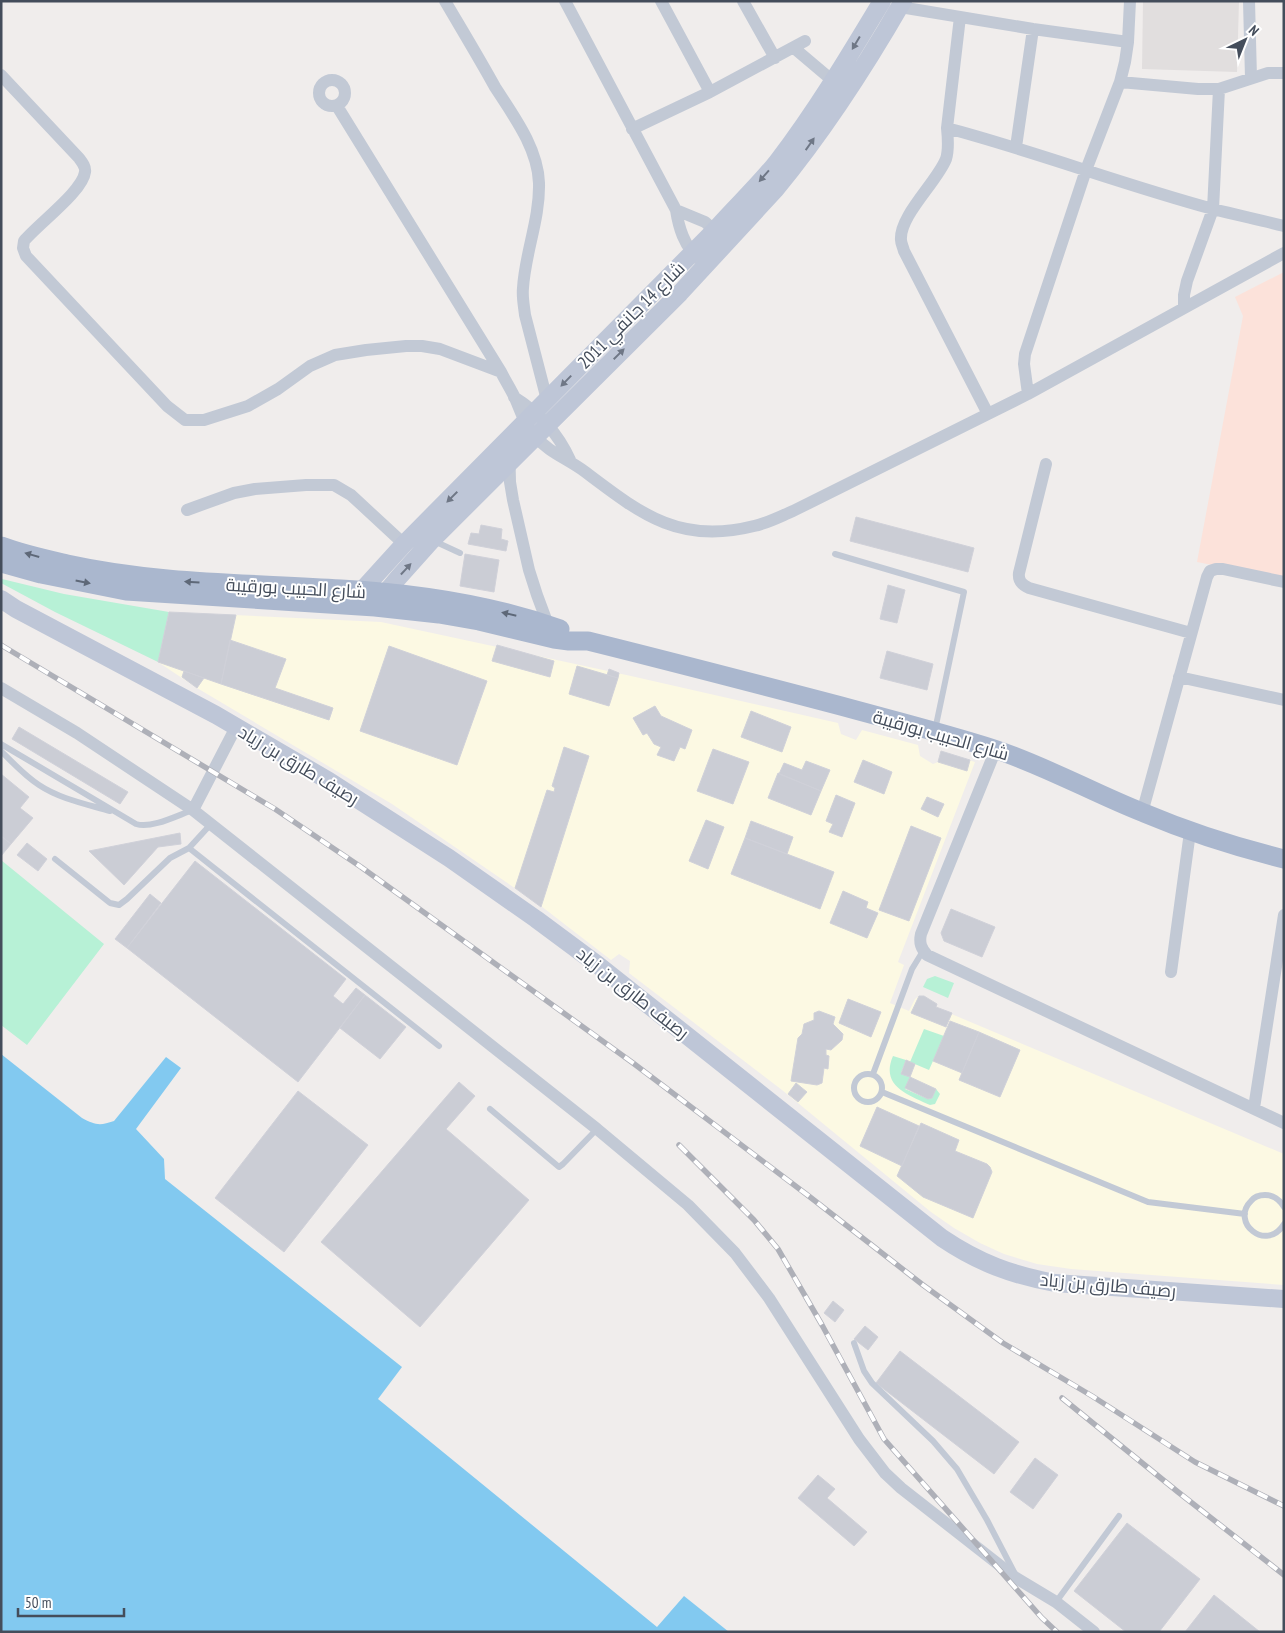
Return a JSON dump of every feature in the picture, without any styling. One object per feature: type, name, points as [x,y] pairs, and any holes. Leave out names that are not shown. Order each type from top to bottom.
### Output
[{"type":"main road","name":"شارع 14 جانفي 2011","points":[[536,418],[549,425],[706,266],[721,237],[805,123],[882,1]]},
{"type":"main road","name":"شارع 14 جانفي 2011","points":[[356,597],[404,544],[509,439],[536,418],[692,253],[721,237],[790,172],[849,89],[901,4]]},
{"type":"main road","name":"شارع 14 جانفي 2011","points":[[380,600],[432,540],[510,463],[536,418]]},
{"type":"main road","name":"شارع الحبيب بورقيبة","points":[[1,546],[43,558],[128,576],[483,608],[551,632],[571,633],[588,642],[731,677],[996,749],[1052,771],[1142,813],[1190,832],[1235,847],[1284,859]]},
{"type":"main road","name":"شارع الحبيب بورقيبة","points":[[1,563],[41,574],[126,591],[259,600],[356,597]]},
{"type":"main road","name":"رصيف طارق بن زياد","points":[[1,599],[16,609],[169,689],[329,781],[536,918],[942,1238],[962,1251],[1004,1271],[1055,1283],[1284,1299]]},
{"type":"street","points":[[445,1],[522,131],[535,160],[539,180],[539,196],[525,273],[523,296],[536,418]]},
{"type":"street","points":[[565,1],[676,210],[684,241],[692,253],[706,266]]},
{"type":"street","points":[[661,1],[710,92]]},
{"type":"street","points":[[743,1],[774,58]]},
{"type":"street","points":[[1028,394],[1024,370],[1025,354],[1086,170],[1120,82],[1128,42],[1130,1]]},
{"type":"street","points":[[1249,1],[1251,78]]},
{"type":"street","points":[[901,4],[960,17],[1128,42]]},
{"type":"street","points":[[960,17],[947,128],[948,152],[946,160],[937,176],[908,216],[902,230],[901,240],[904,251],[988,414]]},
{"type":"street","points":[[1016,148],[1033,29]]},
{"type":"street","points":[[632,129],[710,92],[800,44],[833,81]]},
{"type":"street","points":[[1120,82],[1219,89],[1268,73],[1284,74]]},
{"type":"street","points":[[1,75],[79,158],[84,165],[85,171],[80,185],[24,242],[23,248],[26,256],[167,406],[185,420],[204,420],[248,406],[270,394],[321,360],[335,355],[366,350],[422,346],[440,349],[501,372]]},
{"type":"street","points":[[1184,307],[1186,281],[1213,209],[1219,89]]},
{"type":"street","points":[[337,106],[501,372],[514,397],[536,418],[558,455],[570,460],[636,509],[653,519],[693,531],[734,531],[756,526],[794,511],[1028,394],[1284,253]]},
{"type":"street","points":[[947,128],[1213,209],[1284,226]]},
{"type":"street","points":[[676,210],[705,222],[721,237]]},
{"type":"street","points":[[549,425],[565,448],[570,460]]},
{"type":"street","points":[[509,439],[513,500],[519,528],[537,595],[551,632]]},
{"type":"street","points":[[1046,464],[1019,573],[1022,584],[1029,588],[1191,633]]},
{"type":"street","points":[[187,510],[234,493],[256,489],[334,485],[351,495],[404,544]]},
{"type":"street","points":[[1142,813],[1191,633],[1210,571],[1224,569],[1284,582]]},
{"type":"street","points":[[1179,677],[1284,700]]},
{"type":"street","points":[[1,688],[77,733],[212,824],[597,1129],[688,1205],[735,1254],[769,1298],[859,1439],[885,1473],[901,1488],[1016,1578],[1056,1602],[1094,1632]]},
{"type":"street","points":[[193,810],[236,727]]},
{"type":"street","points":[[996,749],[921,934],[920,945],[923,950],[927,955],[1284,1123]]},
{"type":"street","points":[[1171,972],[1190,832]]},
{"type":"street","points":[[1254,1108],[1284,914]]},
{"type":"lane","points":[[432,540],[460,553]]},
{"type":"lane","points":[[835,554],[964,592],[934,731]]},
{"type":"lane","points":[[1,744],[142,826],[151,825],[193,810]]},
{"type":"lane","points":[[1,751],[39,785],[67,798],[119,813]]},
{"type":"lane","points":[[55,859],[110,903],[119,905],[170,858],[189,848],[212,824]]},
{"type":"lane","points":[[189,848],[439,1046]]},
{"type":"lane","points":[[872,1074],[912,969],[923,950]]},
{"type":"lane","points":[[872,1074],[881,1081],[882,1092],[876,1100],[862,1101],[854,1090],[856,1080],[863,1075],[872,1074]]},
{"type":"lane","points":[[882,1092],[1148,1202],[1245,1214]]},
{"type":"lane","points":[[490,1109],[553,1164],[559,1166],[597,1129]]},
{"type":"lane","points":[[1284,1207],[1272,1196],[1258,1196],[1248,1205],[1245,1214],[1247,1226],[1258,1234],[1270,1235],[1276,1233],[1284,1224]]},
{"type":"lane","points":[[854,1343],[864,1371],[872,1383],[933,1441],[957,1469],[987,1520],[1016,1578]]},
{"type":"lane","points":[[1056,1602],[1119,1516]]},
{"type":"shaded area","points":[[1143,1],[1239,1],[1237,72],[1142,69]]},
{"type":"shaded area","points":[[1284,272],[1284,579],[1197,562],[1243,316],[1235,297]]},
{"type":"shaded area","points":[[169,612],[381,622],[838,723],[841,734],[856,740],[862,730],[918,745],[920,756],[933,764],[938,762],[941,751],[975,762],[898,962],[904,965],[890,1003],[909,1011],[915,999],[919,996],[924,996],[937,1004],[937,1007],[942,1010],[1284,1154],[1284,1285],[1071,1269],[1037,1264],[1004,1254],[954,1228],[931,1212],[782,1090],[629,973],[630,961],[619,954],[611,960],[541,906],[392,804],[197,688],[158,662]]},
{"type":"green space","points":[[2,579],[64,594],[169,612],[158,662],[55,612],[1,583]]},
{"type":"green space","points":[[1,860],[104,944],[27,1045],[1,1025]]},
{"type":"green space","points":[[935,976],[954,983],[948,998],[923,987],[927,979]]},
{"type":"green space","points":[[924,1029],[944,1036],[929,1070],[910,1062]]},
{"type":"green space","points":[[893,1056],[906,1060],[901,1073],[910,1077],[905,1089],[928,1099],[932,1098],[936,1089],[940,1094],[935,1104],[930,1105],[898,1088],[890,1075]]},
{"type":"water","points":[[1,1054],[82,1118],[98,1124],[114,1121],[166,1057],[181,1068],[136,1129],[164,1159],[165,1179],[402,1367],[378,1399],[657,1627],[684,1596],[729,1632],[1,1632]]},
{"type":"building","points":[[856,517],[974,548],[968,572],[850,541]]},
{"type":"building","points":[[481,525],[502,529],[501,539],[508,541],[506,551],[468,544],[471,533],[479,534]]},
{"type":"building","points":[[465,554],[499,560],[494,592],[460,586]]},
{"type":"building","points":[[888,585],[905,590],[897,623],[880,619]]},
{"type":"building","points":[[169,612],[236,615],[221,684],[158,662]]},
{"type":"building","points":[[230,640],[286,659],[275,688],[333,708],[329,720],[221,684]]},
{"type":"building","points":[[497,645],[554,661],[550,677],[492,661]]},
{"type":"building","points":[[389,646],[487,681],[457,765],[360,731]]},
{"type":"building","points":[[887,651],[933,664],[927,690],[880,678]]},
{"type":"building","points":[[577,666],[618,678],[609,706],[569,694]]},
{"type":"building","points":[[609,669],[619,673],[618,678],[607,675]]},
{"type":"building","points":[[184,671],[204,678],[197,688],[182,677]]},
{"type":"building","points":[[655,706],[661,716],[692,730],[685,749],[680,747],[674,761],[657,755],[661,747],[654,744],[647,733],[643,735],[633,718]]},
{"type":"building","points":[[751,711],[791,727],[782,752],[741,737]]},
{"type":"building","points":[[19,727],[128,792],[120,804],[12,739]]},
{"type":"building","points":[[564,747],[589,756],[541,907],[515,888],[547,790],[554,792],[555,788],[552,786]]},
{"type":"building","points":[[713,749],[749,762],[733,804],[697,791]]},
{"type":"building","points":[[941,751],[970,760],[967,771],[938,762]]},
{"type":"building","points":[[863,760],[892,772],[884,794],[854,782]]},
{"type":"building","points":[[806,761],[830,770],[821,791],[779,774],[784,763],[802,770]]},
{"type":"building","points":[[778,773],[821,791],[811,815],[768,798]]},
{"type":"building","points":[[1,774],[29,797],[20,808],[33,818],[11,844],[1,836]]},
{"type":"building","points":[[836,795],[855,803],[842,837],[829,832],[833,824],[826,821]]},
{"type":"building","points":[[927,797],[944,804],[938,817],[921,809]]},
{"type":"building","points":[[706,820],[724,827],[708,869],[689,861]]},
{"type":"building","points":[[751,821],[793,837],[787,854],[745,838]]},
{"type":"building","points":[[911,826],[941,838],[909,921],[879,910]]},
{"type":"building","points":[[180,833],[181,844],[158,847],[124,885],[89,851]]},
{"type":"building","points":[[1,836],[11,844],[1,856]]},
{"type":"building","points":[[745,838],[834,872],[820,909],[731,874]]},
{"type":"building","points":[[27,843],[47,859],[38,871],[17,855]]},
{"type":"building","points":[[195,861],[346,979],[333,996],[343,1004],[356,988],[365,995],[298,1082],[127,948]]},
{"type":"building","points":[[843,891],[868,902],[866,908],[878,913],[867,938],[830,923]]},
{"type":"building","points":[[150,894],[161,903],[127,948],[115,939]]},
{"type":"building","points":[[951,909],[995,927],[982,957],[944,941],[941,933]]},
{"type":"building","points":[[365,995],[406,1027],[380,1059],[340,1028]]},
{"type":"building","points":[[919,996],[924,996],[937,1004],[936,1007],[952,1013],[946,1027],[911,1013]]},
{"type":"building","points":[[848,999],[881,1012],[871,1037],[839,1023]]},
{"type":"building","points":[[819,1011],[835,1017],[833,1024],[843,1034],[842,1040],[831,1050],[826,1049],[826,1055],[829,1056],[828,1069],[824,1068],[822,1083],[817,1085],[791,1081],[798,1038],[802,1034],[804,1024],[814,1020],[814,1013]]},
{"type":"building","points":[[950,1021],[979,1032],[962,1073],[933,1061]]},
{"type":"building","points":[[979,1032],[1020,1050],[1000,1097],[959,1080]]},
{"type":"building","points":[[906,1060],[915,1064],[910,1077],[901,1074]]},
{"type":"building","points":[[910,1077],[936,1089],[932,1098],[928,1099],[905,1088]]},
{"type":"building","points":[[459,1082],[475,1096],[446,1129],[529,1200],[420,1327],[321,1242]]},
{"type":"building","points":[[796,1083],[807,1092],[798,1102],[788,1094]]},
{"type":"building","points":[[298,1091],[368,1145],[284,1252],[215,1198]]},
{"type":"building","points":[[877,1107],[919,1126],[902,1166],[860,1146]]},
{"type":"building","points":[[921,1123],[959,1140],[955,1151],[990,1167],[992,1172],[973,1218],[923,1197],[897,1176]]},
{"type":"building","points":[[833,1301],[844,1310],[835,1322],[824,1313]]},
{"type":"building","points":[[865,1326],[878,1337],[868,1350],[854,1339]]},
{"type":"building","points":[[900,1351],[1019,1442],[994,1474],[876,1383]]},
{"type":"building","points":[[1035,1458],[1058,1475],[1033,1509],[1010,1492]]},
{"type":"building","points":[[818,1475],[835,1489],[827,1498],[867,1532],[854,1546],[798,1498]]},
{"type":"building","points":[[1127,1523],[1200,1579],[1159,1632],[1126,1632],[1074,1591]]},
{"type":"building","points":[[1214,1595],[1260,1632],[1185,1632]]},
{"type":"railway","points":[[1,645],[275,809],[361,867],[633,1063],[923,1285],[1003,1343],[1092,1396],[1195,1462],[1284,1506]]},
{"type":"railway","points":[[679,1145],[754,1220],[778,1249],[884,1439],[1042,1618],[1057,1632]]},
{"type":"railway","points":[[1062,1398],[1284,1575]]}]
